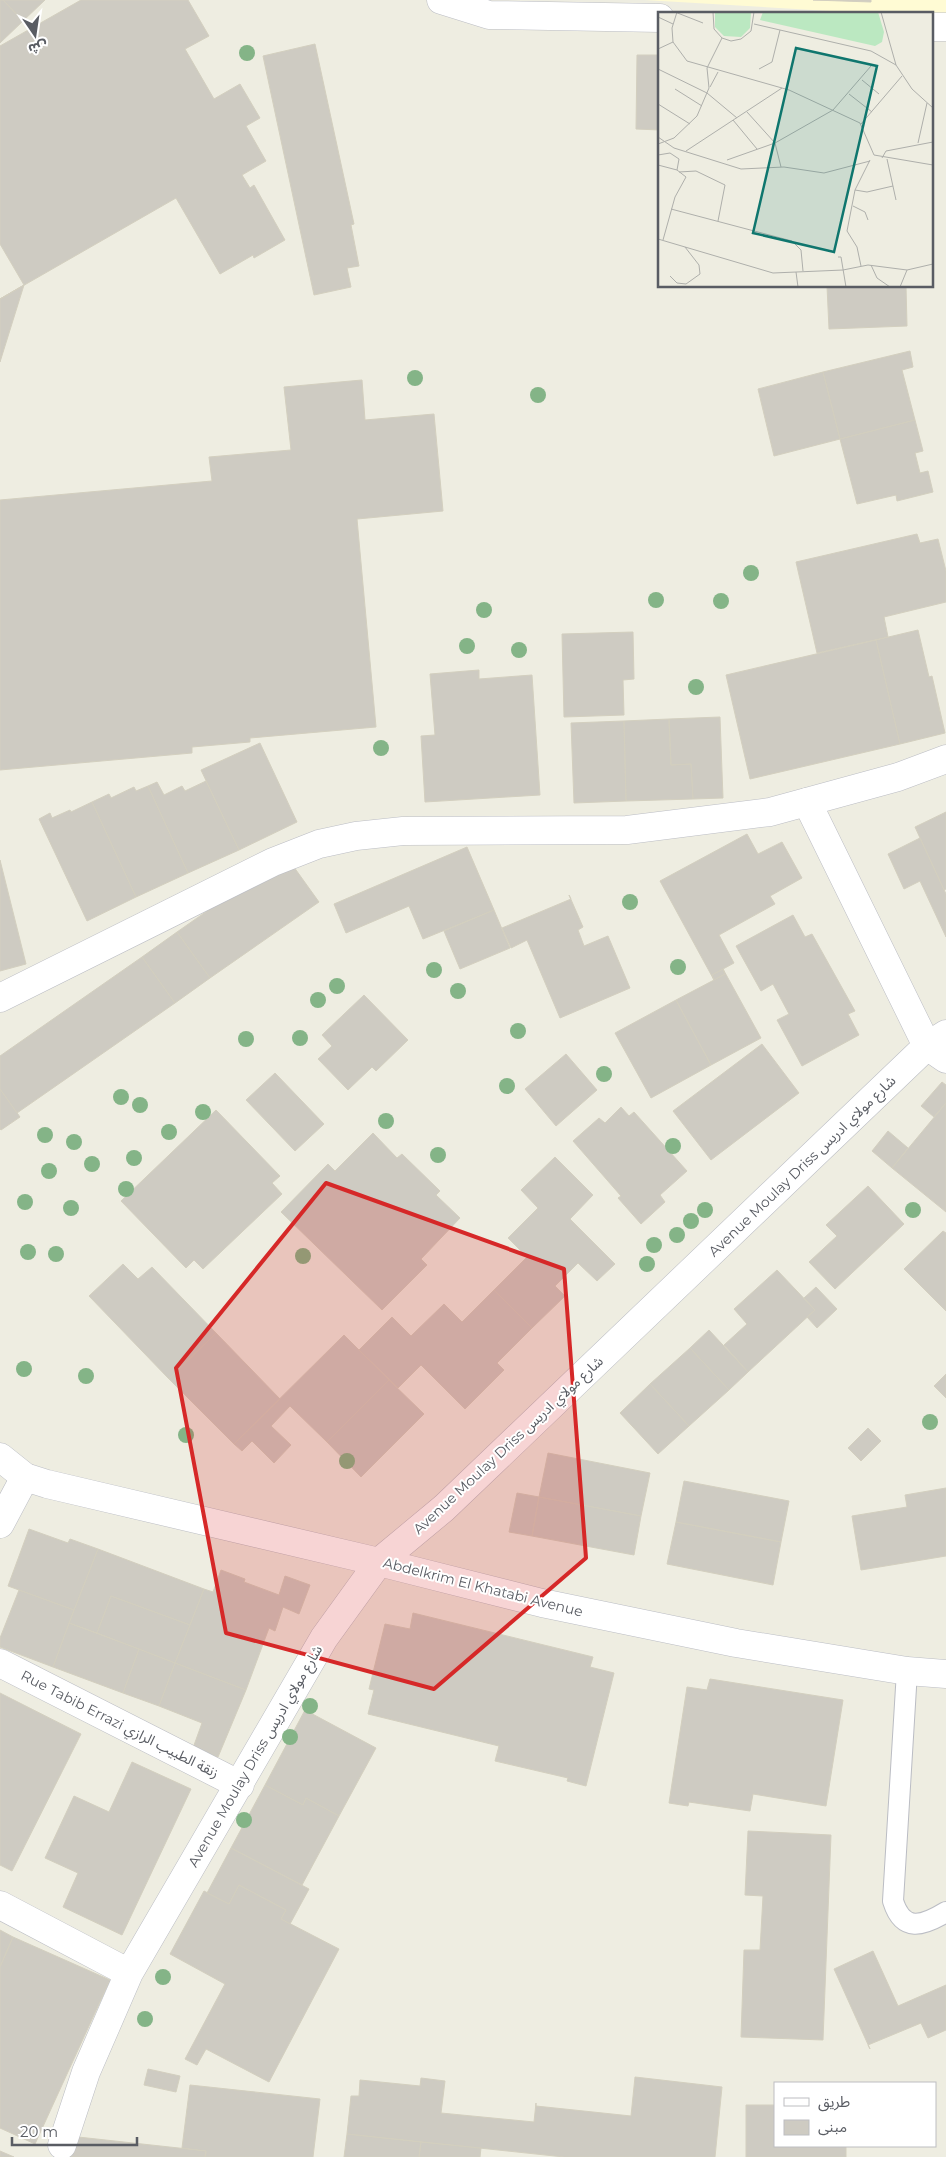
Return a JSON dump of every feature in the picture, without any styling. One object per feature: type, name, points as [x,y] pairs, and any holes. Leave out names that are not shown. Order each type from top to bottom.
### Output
[{"type":"street","points":[[441,0],[489,15],[658,18]]},
{"type":"street","points":[[0,998],[273,862],[318,844],[356,836],[403,831],[627,830],[770,812],[898,777],[946,759]]},
{"type":"street","points":[[807,802],[940,1047]]},
{"type":"street","name":"Avenue Moulay Driss شارع مولاي ادريس","points":[[62,2145],[86,2072],[129,1973],[324,1638],[379,1562],[444,1508],[940,1047]]},
{"type":"street","points":[[0,1457],[25,1477],[0,1524]]},
{"type":"street","name":"Abdelkrim El Khatabi Avenue","points":[[25,1477],[560,1607],[736,1643],[907,1671],[946,1674]]},
{"type":"street","name":"Rue Tabib Errazi زنقة الطبيب الرازي","points":[[0,1663],[240,1785]]},
{"type":"street","points":[[0,1906],[129,1973]]},
{"type":"lane","points":[[907,1671],[893,1901],[897,1915],[907,1923],[924,1924],[946,1912]]},
{"type":"highlighted area","points":[[326,1183],[564,1269],[586,1558],[434,1689],[226,1633],[176,1368]]},
{"type":"shaded area","points":[[644,0],[946,0],[946,18],[934,15],[934,12],[846,12]]},
{"type":"building","points":[[0,0],[3,0],[23,21],[0,43]]},
{"type":"building","points":[[3,0],[45,0],[23,21]]},
{"type":"building","points":[[81,0],[188,0],[209,36],[185,49],[214,99],[240,84],[260,118],[246,126],[266,161],[242,175],[250,188],[254,185],[285,240],[254,258],[253,255],[220,274],[176,198],[0,299],[24,285],[0,244],[0,46]]},
{"type":"building","points":[[813,0],[871,0],[871,2]]},
{"type":"building","points":[[315,44],[354,224],[351,225],[359,266],[347,268],[351,287],[314,295],[263,56]]},
{"type":"building","points":[[637,55],[658,55],[658,130],[636,129]]},
{"type":"building","points":[[24,285],[0,362],[0,299]]},
{"type":"building","points":[[827,288],[906,288],[907,326],[829,329]]},
{"type":"building","points":[[910,351],[913,367],[902,370],[915,420],[840,439],[823,372]]},
{"type":"building","points":[[823,372],[840,439],[774,456],[758,389]]},
{"type":"building","points":[[362,380],[365,420],[434,414],[443,511],[357,519],[376,727],[250,738],[250,742],[192,747],[192,753],[0,770],[0,500],[212,481],[209,457],[291,450],[284,387]]},
{"type":"building","points":[[915,420],[923,451],[915,453],[920,473],[928,471],[933,492],[897,501],[896,495],[857,504],[840,439]]},
{"type":"building","points":[[917,534],[920,543],[938,539],[946,571],[946,602],[884,617],[888,637],[817,653],[796,562]]},
{"type":"building","points":[[918,630],[929,677],[932,676],[945,733],[900,744],[876,640]]},
{"type":"building","points":[[633,632],[634,679],[623,680],[624,715],[564,717],[562,634]]},
{"type":"building","points":[[876,640],[900,744],[750,779],[726,675]]},
{"type":"building","points":[[479,670],[479,679],[532,675],[540,795],[425,802],[421,736],[435,735],[430,674]]},
{"type":"building","points":[[720,717],[723,798],[693,799],[691,764],[671,765],[669,719]]},
{"type":"building","points":[[669,719],[671,765],[691,764],[693,799],[626,801],[624,721]]},
{"type":"building","points":[[624,721],[626,801],[574,803],[571,723]]},
{"type":"building","points":[[260,743],[297,822],[239,850],[201,770]]},
{"type":"building","points":[[206,781],[239,850],[188,873],[148,786],[157,782],[164,795],[182,786],[185,791]]},
{"type":"building","points":[[148,786],[188,873],[136,897],[92,802],[109,794],[111,798],[134,787],[136,791]]},
{"type":"building","points":[[92,802],[136,897],[87,921],[39,819],[50,813],[52,818],[70,810],[71,812]]},
{"type":"building","points":[[946,812],[946,889],[944,890],[915,827]]},
{"type":"building","points":[[747,834],[758,854],[782,842],[802,878],[770,896],[775,904],[719,935],[734,963],[723,969],[725,974],[714,980],[660,881]]},
{"type":"building","points":[[920,838],[946,894],[946,937],[920,881],[904,889],[888,854]]},
{"type":"building","points":[[467,847],[494,910],[423,939],[409,906],[346,933],[334,904]]},
{"type":"building","points":[[286,856],[319,902],[210,978],[177,932]]},
{"type":"building","points":[[0,860],[26,964],[0,971]]},
{"type":"building","points":[[571,899],[583,927],[578,930],[584,946],[608,936],[630,988],[560,1018],[527,940],[511,948],[502,928]]},
{"type":"building","points":[[494,910],[510,948],[460,969],[444,931]]},
{"type":"building","points":[[793,915],[805,937],[812,934],[855,1011],[848,1014],[859,1035],[802,1066],[777,1020],[789,1014],[773,984],[761,991],[736,946]]},
{"type":"building","points":[[177,932],[210,978],[175,1003],[142,957]]},
{"type":"building","points":[[142,957],[175,1003],[17,1113],[0,1089],[0,1056]]},
{"type":"building","points":[[723,969],[725,974],[714,980],[712,975]]},
{"type":"building","points":[[723,969],[761,1038],[711,1065],[676,1000],[714,980],[712,975]]},
{"type":"building","points":[[364,995],[408,1040],[376,1071],[372,1067],[348,1090],[318,1059],[332,1046],[322,1035]]},
{"type":"building","points":[[676,1000],[711,1065],[651,1098],[615,1033]]},
{"type":"building","points":[[762,1044],[799,1093],[711,1160],[673,1111]]},
{"type":"building","points":[[566,1054],[597,1090],[556,1126],[525,1089]]},
{"type":"building","points":[[275,1073],[324,1124],[295,1151],[246,1100]]},
{"type":"building","points":[[942,1082],[946,1085],[946,1103],[934,1117],[921,1106]]},
{"type":"building","points":[[0,1089],[20,1117],[1,1130],[0,1129]]},
{"type":"building","points":[[946,1103],[946,1212],[892,1168]]},
{"type":"building","points":[[621,1107],[629,1116],[634,1112],[687,1171],[660,1195],[665,1202],[641,1224],[618,1198],[621,1196],[573,1141],[599,1118],[605,1123]]},
{"type":"building","points":[[216,1110],[280,1176],[272,1183],[282,1194],[203,1269],[194,1260],[186,1268],[121,1201]]},
{"type":"building","points":[[888,1131],[908,1148],[892,1168],[872,1151]]},
{"type":"building","points":[[373,1133],[397,1158],[402,1154],[440,1191],[436,1195],[460,1218],[421,1259],[427,1265],[382,1310],[281,1212],[328,1164],[335,1171]]},
{"type":"building","points":[[555,1157],[593,1195],[570,1219],[615,1264],[597,1281],[578,1263],[555,1286],[565,1296],[532,1328],[494,1290],[527,1257],[508,1238],[538,1208],[521,1190]]},
{"type":"building","points":[[868,1186],[904,1224],[835,1289],[809,1262],[837,1236],[826,1225]]},
{"type":"building","points":[[943,1231],[946,1233],[946,1311],[904,1269]]},
{"type":"building","points":[[123,1264],[138,1279],[152,1267],[216,1333],[169,1379],[89,1296]]},
{"type":"building","points":[[777,1270],[815,1310],[748,1372],[724,1345],[747,1324],[734,1309]]},
{"type":"building","points":[[816,1287],[837,1309],[817,1328],[807,1317],[815,1310],[804,1298]]},
{"type":"building","points":[[494,1290],[532,1328],[497,1363],[504,1370],[465,1409],[421,1365],[398,1388],[359,1350],[392,1317],[411,1336],[444,1304],[462,1322]]},
{"type":"building","points":[[709,1330],[748,1372],[729,1390],[690,1348]]},
{"type":"building","points":[[216,1333],[280,1399],[234,1444],[169,1379]]},
{"type":"building","points":[[344,1335],[389,1380],[327,1442],[290,1406],[271,1426],[291,1445],[274,1463],[252,1441],[242,1451],[234,1444]]},
{"type":"building","points":[[690,1348],[729,1390],[689,1426],[650,1384]]},
{"type":"building","points":[[946,1374],[946,1398],[934,1386]]},
{"type":"building","points":[[389,1380],[424,1414],[361,1477],[327,1442]]},
{"type":"building","points":[[650,1384],[689,1426],[658,1454],[620,1413]]},
{"type":"building","points":[[868,1428],[881,1441],[861,1461],[848,1448]]},
{"type":"building","points":[[548,1453],[650,1473],[641,1516],[539,1497]]},
{"type":"building","points":[[684,1481],[789,1501],[781,1542],[676,1522]]},
{"type":"building","points":[[946,1488],[946,1556],[861,1570],[852,1516],[907,1507],[905,1495]]},
{"type":"building","points":[[517,1493],[539,1497],[532,1536],[509,1532]]},
{"type":"building","points":[[539,1497],[641,1516],[634,1555],[532,1536]]},
{"type":"building","points":[[676,1522],[781,1542],[773,1585],[667,1564]]},
{"type":"building","points":[[29,1529],[68,1543],[70,1539],[98,1549],[74,1610],[8,1586]]},
{"type":"building","points":[[98,1549],[204,1589],[190,1625],[111,1596],[97,1633],[69,1623]]},
{"type":"building","points":[[221,1570],[245,1579],[244,1582],[279,1595],[285,1576],[310,1585],[299,1614],[283,1607],[275,1631],[269,1628],[246,1690],[175,1663],[204,1589],[213,1592]]},
{"type":"building","points":[[19,1590],[74,1610],[53,1667],[0,1647],[0,1638]]},
{"type":"building","points":[[111,1596],[190,1625],[175,1663],[97,1633]]},
{"type":"building","points":[[413,1613],[593,1657],[590,1667],[614,1673],[586,1786],[567,1781],[568,1778],[495,1761],[499,1746],[368,1714],[374,1690],[369,1689],[385,1624],[410,1629]]},
{"type":"building","points":[[69,1623],[139,1649],[123,1693],[53,1667]]},
{"type":"building","points":[[139,1649],[175,1663],[159,1706],[123,1693]]},
{"type":"building","points":[[175,1663],[246,1690],[218,1757],[193,1748],[202,1723],[159,1706]]},
{"type":"building","points":[[710,1679],[843,1700],[826,1806],[753,1794],[750,1811],[689,1802],[688,1806],[669,1803],[687,1687],[707,1690]]},
{"type":"building","points":[[0,1693],[81,1734],[12,1871],[0,1865]]},
{"type":"building","points":[[305,1710],[376,1748],[339,1816],[306,1798],[303,1805],[265,1785]]},
{"type":"building","points":[[132,1762],[191,1789],[122,1935],[63,1907],[78,1873],[45,1858],[74,1796],[109,1812]]},
{"type":"building","points":[[265,1785],[303,1805],[306,1798],[339,1816],[302,1885],[231,1848]]},
{"type":"building","points":[[748,1831],[831,1835],[823,2040],[741,2037],[744,1950],[760,1950],[763,1896],[745,1895]]},
{"type":"building","points":[[231,1848],[309,1889],[290,1924],[281,1919],[286,1910],[239,1885],[229,1904],[207,1893]]},
{"type":"building","points":[[239,1885],[286,1910],[281,1919],[339,1949],[269,2082],[206,2049],[197,2065],[185,2059],[225,1984],[170,1954],[204,1891],[229,1904]]},
{"type":"building","points":[[0,1930],[13,1937],[0,1967]]},
{"type":"building","points":[[13,1937],[110,1980],[35,2144],[0,2128],[0,1967]]},
{"type":"building","points":[[873,1951],[898,2006],[946,1985],[946,2030],[928,2038],[921,2023],[868,2045],[834,1969]]},
{"type":"building","points":[[148,2069],[180,2076],[176,2092],[144,2085]]},
{"type":"building","points":[[635,2077],[722,2087],[715,2157],[564,2157],[347,2134],[351,2096],[359,2096],[360,2080],[420,2086],[421,2078],[445,2081],[441,2113],[534,2122],[536,2103],[536,2106],[631,2116]]},
{"type":"building","points":[[190,2085],[320,2099],[313,2157],[205,2157],[206,2151],[182,2148]]},
{"type":"building","points":[[746,2105],[774,2105],[774,2147],[846,2147],[846,2157],[746,2157]]},
{"type":"building","points":[[347,2134],[421,2142],[419,2157],[344,2157]]},
{"type":"building","points":[[69,2136],[206,2151],[205,2157],[67,2157]]},
{"type":"building","points":[[421,2142],[481,2148],[480,2157],[419,2157]]},
{"type":"building","points":[[0,2151],[14,2157],[0,2157]]}]
